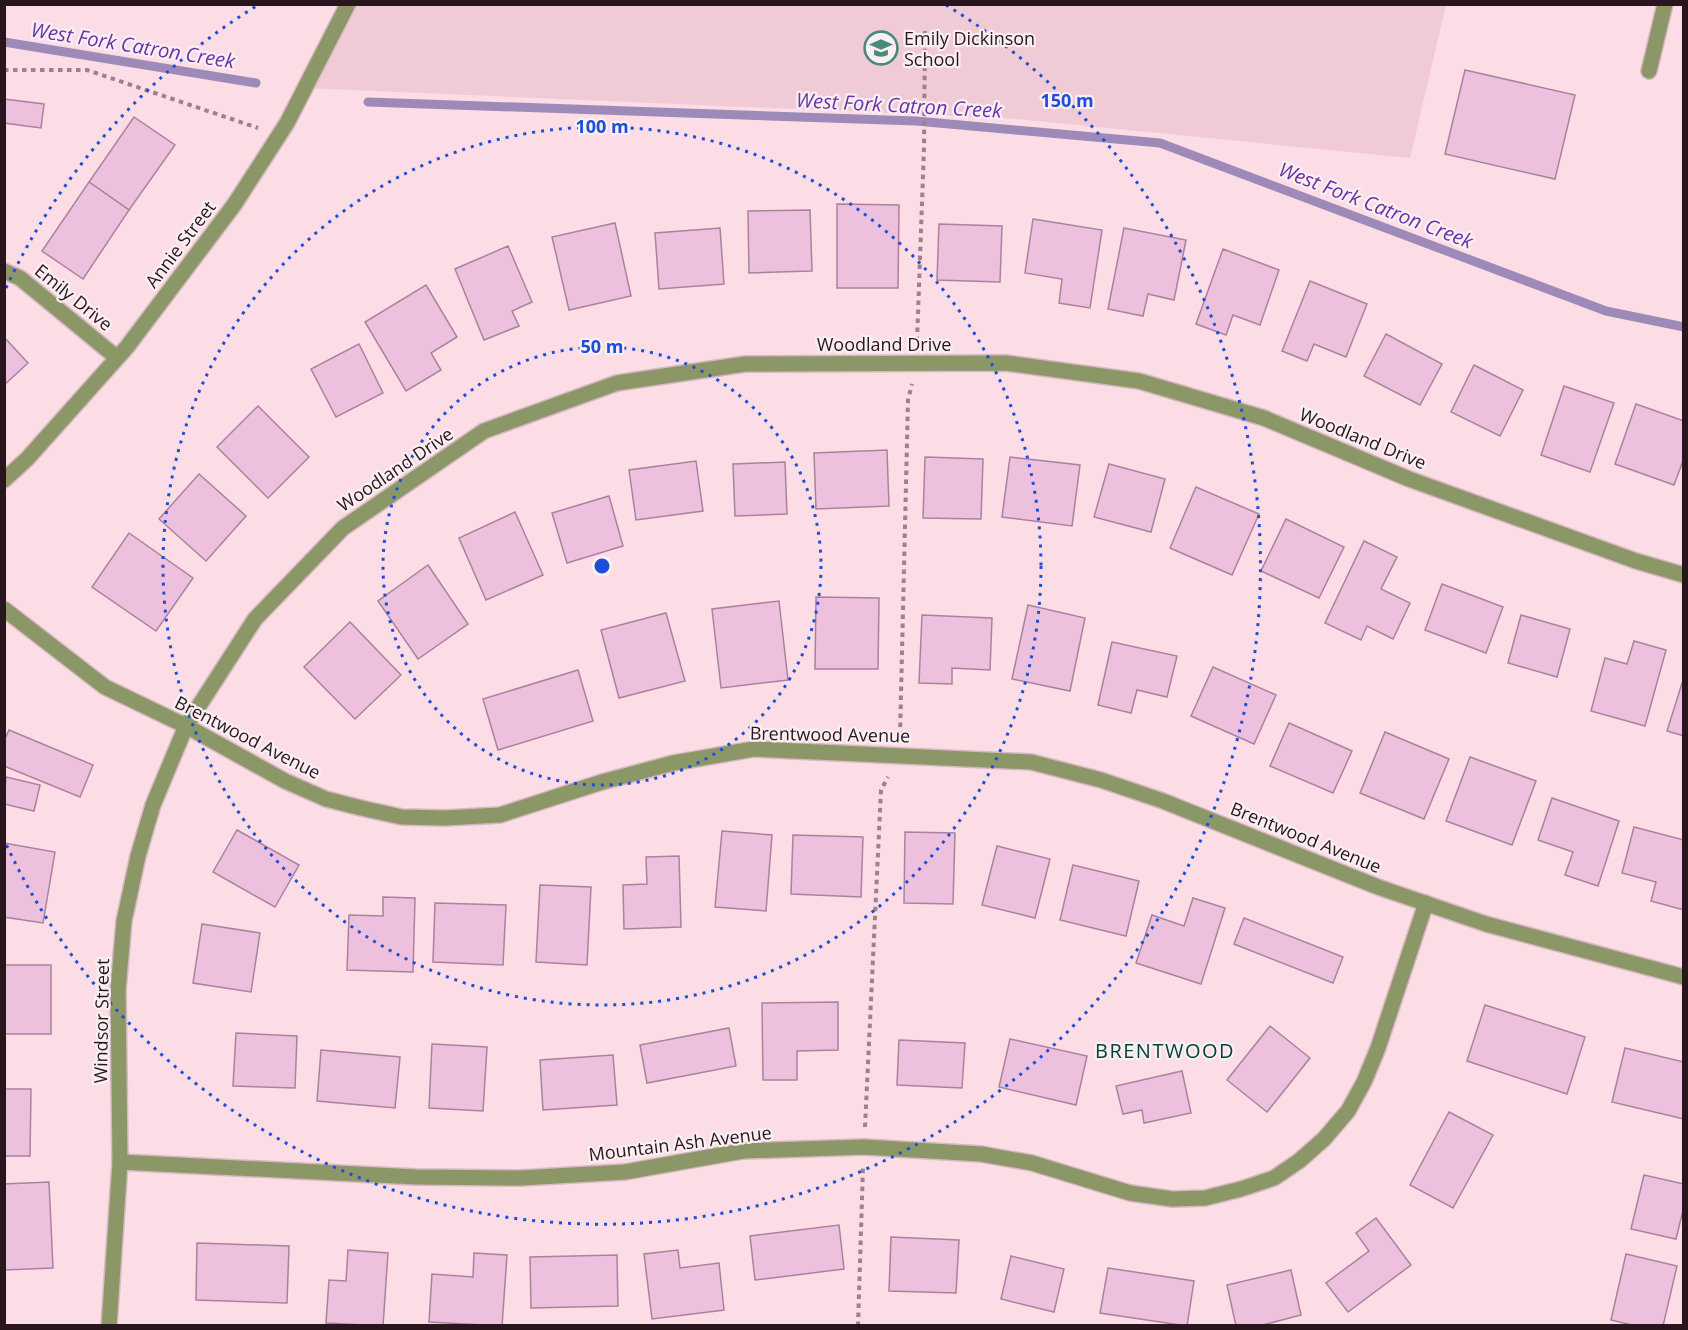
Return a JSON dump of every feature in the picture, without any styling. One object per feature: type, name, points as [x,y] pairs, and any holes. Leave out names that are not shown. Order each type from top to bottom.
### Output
[{"type":"street","name":"Annie Street","points":[[4,480],[27,459],[127,347],[234,205],[279,135],[348,4]]},
{"type":"street","points":[[1649,71],[1665,4]]},
{"type":"street","name":"Emily Drive","points":[[4,271],[20,278],[116,357]]},
{"type":"street","name":"Woodland Drive","points":[[186,726],[255,619],[343,528],[484,431],[617,383],[745,364],[1006,363],[1139,381],[1264,418],[1409,479],[1636,561],[1683,574]]},
{"type":"street","name":"Brentwood Avenue","points":[[4,609],[105,687],[186,726],[285,781],[326,799],[402,817],[445,818],[500,814],[602,782],[673,763],[754,749],[1031,762],[1101,780],[1163,801],[1378,887],[1486,924],[1683,977]]},
{"type":"street","name":"Windsor Street","points":[[109,1326],[120,1162],[118,990],[124,921],[138,856],[153,805],[186,726]]},
{"type":"street","name":"Mountain Ash Avenue","points":[[120,1162],[416,1177],[521,1178],[625,1172],[743,1151],[864,1147],[981,1154],[1032,1163],[1130,1193],[1172,1199],[1205,1198],[1241,1190],[1274,1178],[1299,1161],[1348,1111],[1364,1082],[1378,1048],[1426,903]]},
{"type":"path","points":[[924,148],[925,31]]},
{"type":"path","points":[[4,70],[87,70],[279,135]]},
{"type":"shaded area","name":"Emily Dickinson School","points":[[348,5],[1446,5],[1410,158],[1005,118],[305,88]]},
{"type":"building","points":[[1465,70],[1575,95],[1555,179],[1445,154]]},
{"type":"building","points":[[4,99],[44,104],[41,128],[4,123]]},
{"type":"building","points":[[134,117],[175,145],[129,210],[89,182]]},
{"type":"building","points":[[89,182],[129,210],[83,279],[42,251]]},
{"type":"building","points":[[837,204],[899,205],[898,288],[837,288]]},
{"type":"building","points":[[810,210],[812,271],[749,273],[748,211]]},
{"type":"building","points":[[1033,219],[1102,230],[1090,308],[1059,303],[1062,279],[1025,273]]},
{"type":"building","points":[[615,223],[631,296],[569,310],[552,237]]},
{"type":"building","points":[[939,224],[1002,226],[1000,282],[937,280]]},
{"type":"building","points":[[720,228],[724,284],[659,289],[655,233]]},
{"type":"building","points":[[1124,228],[1186,240],[1174,300],[1148,294],[1143,316],[1108,309]]},
{"type":"building","points":[[508,246],[532,302],[512,311],[519,326],[484,340],[455,269]]},
{"type":"building","points":[[1223,249],[1279,270],[1260,325],[1233,315],[1226,335],[1196,324]]},
{"type":"building","points":[[1310,281],[1367,304],[1346,357],[1314,344],[1307,361],[1282,351]]},
{"type":"building","points":[[426,285],[457,337],[431,353],[441,370],[406,391],[365,322]]},
{"type":"building","points":[[1386,334],[1442,364],[1420,405],[1364,376]]},
{"type":"building","points":[[4,337],[28,363],[4,385]]},
{"type":"building","points":[[359,344],[383,393],[336,417],[311,369]]},
{"type":"building","points":[[1474,365],[1523,390],[1500,436],[1451,412]]},
{"type":"building","points":[[1564,386],[1614,403],[1590,472],[1541,455]]},
{"type":"building","points":[[1636,404],[1684,421],[1684,458],[1674,485],[1615,464]]},
{"type":"building","points":[[258,406],[309,457],[268,498],[217,447]]},
{"type":"building","points":[[887,450],[889,506],[816,509],[814,453]]},
{"type":"building","points":[[925,457],[983,459],[981,519],[923,518]]},
{"type":"building","points":[[1010,457],[1080,465],[1072,526],[1002,517]]},
{"type":"building","points":[[696,461],[703,511],[636,520],[629,470]]},
{"type":"building","points":[[785,462],[787,514],[735,516],[733,464]]},
{"type":"building","points":[[1109,464],[1165,479],[1151,532],[1094,517]]},
{"type":"building","points":[[199,474],[246,516],[206,561],[159,519]]},
{"type":"building","points":[[1196,487],[1259,514],[1232,575],[1170,548]]},
{"type":"building","points":[[609,496],[623,546],[567,563],[552,513]]},
{"type":"building","points":[[515,512],[543,575],[486,600],[459,538]]},
{"type":"building","points":[[1286,519],[1344,547],[1319,598],[1261,571]]},
{"type":"building","points":[[129,533],[193,578],[156,631],[92,587]]},
{"type":"building","points":[[1364,541],[1397,557],[1381,589],[1410,603],[1393,639],[1367,626],[1361,640],[1325,623]]},
{"type":"building","points":[[428,565],[468,624],[418,659],[378,601]]},
{"type":"building","points":[[1442,584],[1503,607],[1486,653],[1425,630]]},
{"type":"building","points":[[816,597],[879,598],[878,669],[815,669]]},
{"type":"building","points":[[779,601],[788,680],[721,688],[712,609]]},
{"type":"building","points":[[1028,605],[1085,618],[1070,691],[1012,679]]},
{"type":"building","points":[[666,613],[685,681],[619,698],[601,630]]},
{"type":"building","points":[[922,615],[992,618],[990,670],[952,668],[952,684],[919,683]]},
{"type":"building","points":[[1521,615],[1570,629],[1557,677],[1508,663]]},
{"type":"building","points":[[350,622],[401,675],[355,719],[304,667]]},
{"type":"building","points":[[1634,641],[1666,650],[1645,726],[1591,711],[1605,658],[1627,664]]},
{"type":"building","points":[[1112,642],[1177,656],[1167,697],[1137,690],[1131,713],[1098,705]]},
{"type":"building","points":[[1213,667],[1276,695],[1254,744],[1191,716]]},
{"type":"building","points":[[578,670],[593,721],[498,750],[483,699]]},
{"type":"building","points":[[1684,677],[1684,736],[1667,731]]},
{"type":"building","points":[[1289,723],[1352,751],[1333,793],[1270,766]]},
{"type":"building","points":[[9,730],[93,765],[80,797],[4,766],[4,741]]},
{"type":"building","points":[[1385,732],[1449,759],[1424,819],[1360,793]]},
{"type":"building","points":[[1470,757],[1536,781],[1512,845],[1446,821]]},
{"type":"building","points":[[6,777],[40,785],[34,811],[4,804]]},
{"type":"building","points":[[1552,798],[1619,821],[1598,886],[1565,875],[1573,852],[1538,840]]},
{"type":"building","points":[[1634,827],[1684,840],[1684,910],[1651,901],[1656,882],[1622,873]]},
{"type":"building","points":[[237,830],[299,865],[275,907],[213,872]]},
{"type":"building","points":[[722,831],[772,835],[766,911],[715,907]]},
{"type":"building","points":[[905,832],[955,833],[953,904],[904,903]]},
{"type":"building","points":[[793,835],[863,837],[861,897],[791,894]]},
{"type":"building","points":[[4,843],[55,852],[43,923],[4,917]]},
{"type":"building","points":[[997,846],[1050,859],[1035,918],[982,905]]},
{"type":"building","points":[[679,856],[681,927],[624,929],[623,885],[647,884],[646,857]]},
{"type":"building","points":[[1073,865],[1139,881],[1126,936],[1060,920]]},
{"type":"building","points":[[540,885],[591,887],[587,965],[536,962]]},
{"type":"building","points":[[383,897],[415,898],[413,972],[347,970],[349,915],[383,916]]},
{"type":"building","points":[[1193,898],[1225,908],[1201,984],[1136,963],[1152,915],[1184,926]]},
{"type":"building","points":[[435,903],[506,905],[503,965],[433,962]]},
{"type":"building","points":[[1244,918],[1343,957],[1333,983],[1234,944]]},
{"type":"building","points":[[202,924],[260,933],[251,992],[193,983]]},
{"type":"building","points":[[4,965],[51,965],[51,1034],[4,1034]]},
{"type":"building","points":[[838,1002],[838,1050],[797,1051],[797,1080],[763,1080],[762,1003]]},
{"type":"building","points":[[1485,1005],[1585,1037],[1567,1094],[1467,1061]]},
{"type":"building","points":[[1270,1026],[1310,1058],[1267,1112],[1227,1080]]},
{"type":"building","points":[[729,1028],[736,1066],[647,1083],[640,1045]]},
{"type":"building","points":[[236,1033],[297,1036],[295,1088],[233,1086]]},
{"type":"building","points":[[1010,1039],[1087,1056],[1076,1105],[999,1087]]},
{"type":"building","points":[[899,1040],[965,1043],[962,1088],[897,1085]]},
{"type":"building","points":[[432,1044],[487,1047],[483,1111],[429,1108]]},
{"type":"building","points":[[1625,1048],[1684,1062],[1684,1119],[1612,1102]]},
{"type":"building","points":[[321,1050],[400,1057],[395,1108],[317,1101]]},
{"type":"building","points":[[613,1055],[617,1105],[543,1110],[540,1060]]},
{"type":"building","points":[[1182,1071],[1191,1113],[1144,1123],[1142,1110],[1123,1114],[1116,1086]]},
{"type":"building","points":[[4,1089],[31,1089],[30,1156],[4,1156]]},
{"type":"building","points":[[1449,1112],[1493,1135],[1453,1208],[1410,1185]]},
{"type":"building","points":[[1644,1175],[1684,1184],[1684,1206],[1676,1239],[1631,1229]]},
{"type":"building","points":[[49,1182],[53,1268],[4,1270],[4,1184]]},
{"type":"building","points":[[1376,1218],[1411,1265],[1348,1312],[1326,1283],[1369,1251],[1356,1233]]},
{"type":"building","points":[[839,1225],[844,1269],[755,1280],[750,1236]]},
{"type":"building","points":[[891,1237],[959,1240],[956,1293],[889,1291]]},
{"type":"building","points":[[197,1243],[289,1246],[287,1303],[196,1300]]},
{"type":"building","points":[[348,1250],[388,1253],[383,1326],[326,1323],[329,1280],[346,1281]]},
{"type":"building","points":[[678,1250],[680,1268],[719,1263],[724,1310],[652,1319],[644,1254]]},
{"type":"building","points":[[474,1253],[507,1255],[502,1326],[429,1322],[432,1274],[473,1277]]},
{"type":"building","points":[[1626,1254],[1677,1266],[1663,1326],[1636,1326],[1611,1320]]},
{"type":"building","points":[[617,1255],[618,1306],[531,1308],[530,1257]]},
{"type":"building","points":[[1011,1256],[1064,1269],[1054,1312],[1001,1299]]},
{"type":"building","points":[[1108,1268],[1194,1281],[1187,1326],[1100,1313]]},
{"type":"building","points":[[1291,1270],[1301,1315],[1259,1326],[1236,1326],[1227,1285]]},
{"type":"waterway","name":"West Fork Catron Creek","points":[[4,42],[256,83]]},
{"type":"waterway","name":"West Fork Catron Creek","points":[[368,102],[916,121],[1160,143],[1606,311],[1684,327]]},
{"type":"place","name":"Emily Dickinson School","points":[[881,48]]},
{"type":"district","name":"BRENTWOOD","points":[[1165,1050]]}]
